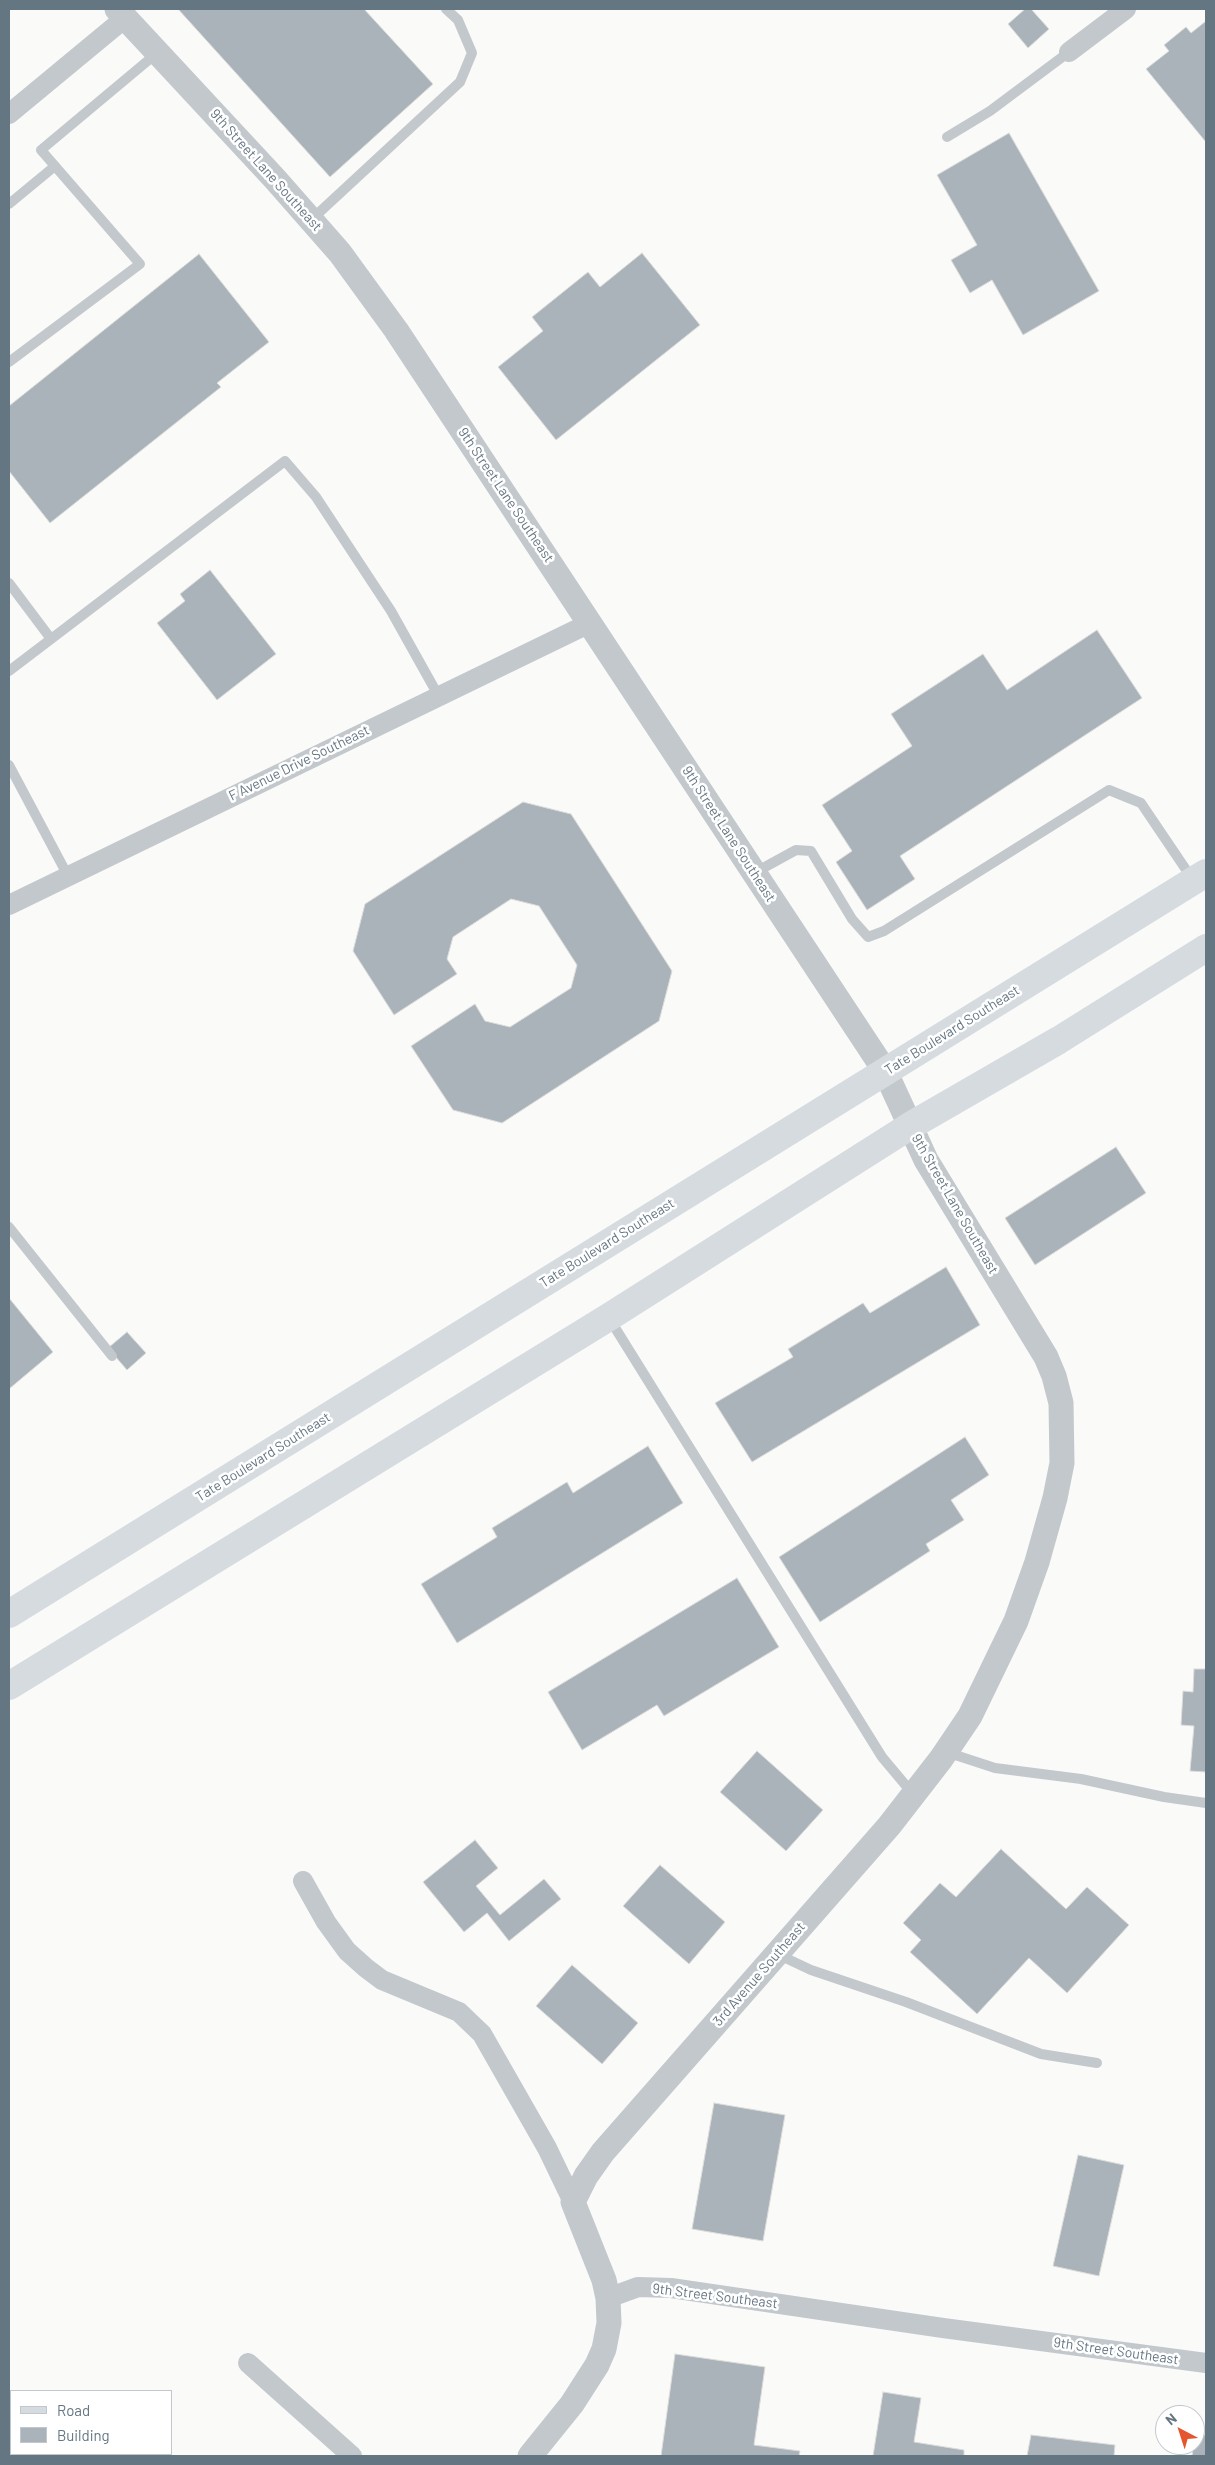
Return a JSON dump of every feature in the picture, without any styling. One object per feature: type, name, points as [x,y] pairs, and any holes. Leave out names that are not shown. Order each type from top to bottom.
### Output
[{"type":"main road","name":"Tate Boulevard Southeast","points":[[9,1614],[1200,877]]},
{"type":"main road","points":[[9,1686],[609,1317],[910,1126],[1059,1040],[1206,948]]},
{"type":"street","points":[[1069,52],[1126,9]]},
{"type":"street","name":"9th Street Lane Southeast","points":[[121,13],[340,253],[396,330],[885,1072],[910,1126],[953,1207],[1046,1357],[1054,1376],[1061,1403],[1062,1462],[1055,1498],[1037,1562],[999,1660],[970,1716],[947,1750]]},
{"type":"street","points":[[9,114],[121,13]]},
{"type":"street","name":"F Avenue Drive Southeast","points":[[9,905],[438,695],[590,623]]},
{"type":"street","name":"3rd Avenue Southeast","points":[[573,2202],[586,2176],[603,2152],[888,1826],[947,1750]]},
{"type":"street","points":[[303,1881],[326,1922],[347,1951],[366,1968],[382,1980],[459,2012],[482,2034],[547,2148],[573,2202],[608,2298],[609,2324],[604,2349],[597,2365],[568,2410],[530,2456]]},
{"type":"street","name":"9th Street Southeast","points":[[608,2298],[638,2287],[670,2288],[952,2330],[1206,2364]]},
{"type":"street","points":[[248,2363],[352,2456]]},
{"type":"lane","points":[[311,220],[460,82],[472,54],[458,20],[446,9]]},
{"type":"lane","points":[[947,137],[990,111],[1069,52]]},
{"type":"lane","points":[[9,362],[140,264],[41,150],[158,53]]},
{"type":"lane","points":[[9,204],[56,166]]},
{"type":"lane","points":[[9,671],[285,461],[316,497],[391,611],[438,695]]},
{"type":"lane","points":[[9,583],[51,639]]},
{"type":"lane","points":[[9,765],[68,876]]},
{"type":"lane","points":[[754,873],[796,850],[811,851],[852,919],[868,937],[884,932],[1108,790],[1141,803],[1200,877]]},
{"type":"lane","points":[[9,1227],[112,1356]]},
{"type":"lane","points":[[609,1317],[876,1749],[914,1794]]},
{"type":"lane","points":[[947,1750],[995,1768],[1082,1779],[1164,1797],[1206,1803]]},
{"type":"lane","points":[[776,1954],[811,1970],[906,2002],[1041,2054],[1097,2063]]},
{"type":"building","points":[[178,9],[364,9],[433,84],[330,177]]},
{"type":"building","points":[[1025,9],[1031,9],[1049,29],[1028,48],[1008,24]]},
{"type":"building","points":[[1206,21],[1205,141],[1146,69],[1169,51],[1164,45],[1186,27],[1191,33]]},
{"type":"building","points":[[1009,133],[1099,291],[1023,335],[992,280],[970,293],[951,260],[977,245],[937,175]]},
{"type":"building","points":[[642,253],[700,325],[556,440],[498,367],[543,331],[532,317],[588,272],[600,287]]},
{"type":"building","points":[[199,254],[269,342],[217,383],[221,387],[50,523],[9,471],[9,406]]},
{"type":"building","points":[[210,570],[276,654],[217,700],[157,623],[185,601],[180,594]]},
{"type":"building","points":[[1097,630],[1142,698],[900,856],[915,879],[867,910],[836,862],[852,851],[822,805],[912,746],[891,714],[983,654],[1007,690]]},
{"type":"building","points":[[523,802],[571,814],[672,971],[659,1021],[502,1123],[453,1110],[411,1046],[475,1004],[485,1021],[510,1027],[571,988],[577,965],[539,906],[511,899],[453,937],[447,959],[457,974],[394,1015],[353,951],[365,904]]},
{"type":"building","points":[[1116,1147],[1146,1193],[1035,1265],[1005,1218]]},
{"type":"building","points":[[946,1267],[980,1325],[752,1462],[715,1403],[793,1357],[788,1349],[863,1303],[870,1313]]},
{"type":"building","points":[[9,1298],[53,1352],[9,1389]]},
{"type":"building","points":[[127,1332],[146,1353],[127,1370],[108,1348]]},
{"type":"building","points":[[965,1437],[989,1475],[951,1500],[964,1520],[926,1544],[930,1551],[820,1622],[779,1557]]},
{"type":"building","points":[[648,1446],[683,1503],[457,1643],[421,1584],[497,1537],[492,1528],[567,1482],[573,1493]]},
{"type":"building","points":[[737,1578],[779,1647],[664,1716],[657,1705],[582,1750],[548,1692]]},
{"type":"building","points":[[1194,1669],[1206,1669],[1206,1772],[1190,1771],[1194,1726],[1181,1725],[1183,1691],[1193,1692]]},
{"type":"building","points":[[757,1751],[823,1810],[786,1851],[720,1792]]},
{"type":"building","points":[[475,1840],[498,1868],[476,1886],[500,1915],[544,1879],[561,1899],[509,1941],[487,1913],[464,1932],[423,1882]]},
{"type":"building","points":[[1001,1849],[1066,1909],[1087,1887],[1129,1925],[1067,1993],[1029,1958],[977,2014],[910,1952],[921,1940],[903,1923],[940,1883],[956,1897]]},
{"type":"building","points":[[660,1865],[725,1922],[689,1964],[623,1906]]},
{"type":"building","points":[[572,1965],[638,2023],[602,2064],[536,2006]]},
{"type":"building","points":[[714,2103],[785,2115],[763,2241],[692,2229]]},
{"type":"building","points":[[1078,2155],[1124,2165],[1099,2276],[1053,2266]]},
{"type":"building","points":[[675,2354],[765,2367],[754,2445],[800,2451],[799,2456],[661,2456]]},
{"type":"building","points":[[883,2392],[921,2398],[914,2442],[964,2450],[964,2456],[873,2456]]},
{"type":"building","points":[[1031,2435],[1115,2445],[1114,2456],[1027,2456]]},
{"type":"building","points":[[1206,2435],[1206,2456],[1192,2456],[1205,2455]]}]
